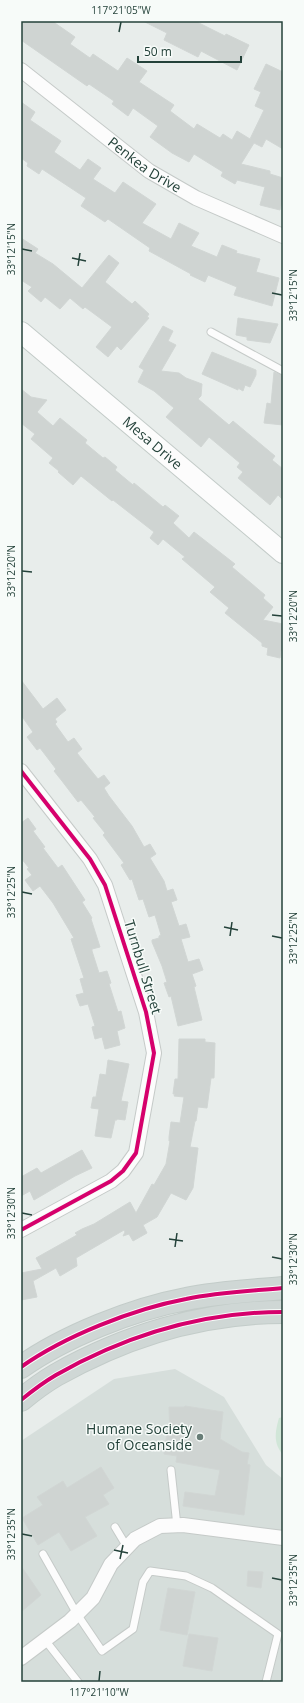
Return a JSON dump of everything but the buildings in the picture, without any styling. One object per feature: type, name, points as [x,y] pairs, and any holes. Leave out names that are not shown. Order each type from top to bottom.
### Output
[{"type":"main road","name":"Mesa Drive","points":[[21,332],[283,553]]},
{"type":"main road","points":[[21,1367],[39,1355],[129,1314],[186,1298],[283,1288]]},
{"type":"main road","points":[[21,1400],[55,1375],[145,1334],[203,1319],[265,1312],[283,1312]]},
{"type":"street","name":"Penkea Drive","points":[[21,70],[149,171],[196,198],[283,236]]},
{"type":"street","name":"Turnbull Street","points":[[21,771],[90,859],[105,885],[146,1012],[154,1053],[136,1153],[123,1171],[111,1181],[21,1230]]},
{"type":"street","points":[[21,1658],[77,1614],[94,1598],[111,1564],[135,1539],[160,1526],[177,1526],[283,1538]]},
{"type":"lane","points":[[211,332],[283,371]]},
{"type":"lane","points":[[171,1470],[177,1526]]},
{"type":"lane","points":[[115,1526],[127,1547]]},
{"type":"lane","points":[[43,1554],[77,1614],[102,1651],[133,1629],[143,1582],[150,1572],[186,1576],[212,1588],[278,1634],[266,1682]]},
{"type":"lane","points":[[45,1640],[78,1682]]},
{"type":"shaded area","points":[[175,1369],[224,1397],[266,1465],[283,1479],[283,1682],[21,1682],[21,1441],[114,1379]]},
{"type":"green space","points":[[283,1417],[283,1455],[276,1442],[276,1437],[279,1418]]},
{"type":"cycle path","points":[[21,771],[90,859],[105,885],[146,1012],[154,1053],[136,1153],[123,1171],[111,1181],[21,1230]]},
{"type":"cycle path","points":[[21,1367],[79,1334],[144,1309],[210,1295],[283,1288]]},
{"type":"cycle path","points":[[21,1400],[56,1375],[82,1361],[137,1338],[165,1329],[223,1316],[283,1312]]},
{"type":"place","name":"Humane Society of Oceanside","points":[[200,1437]]}]
